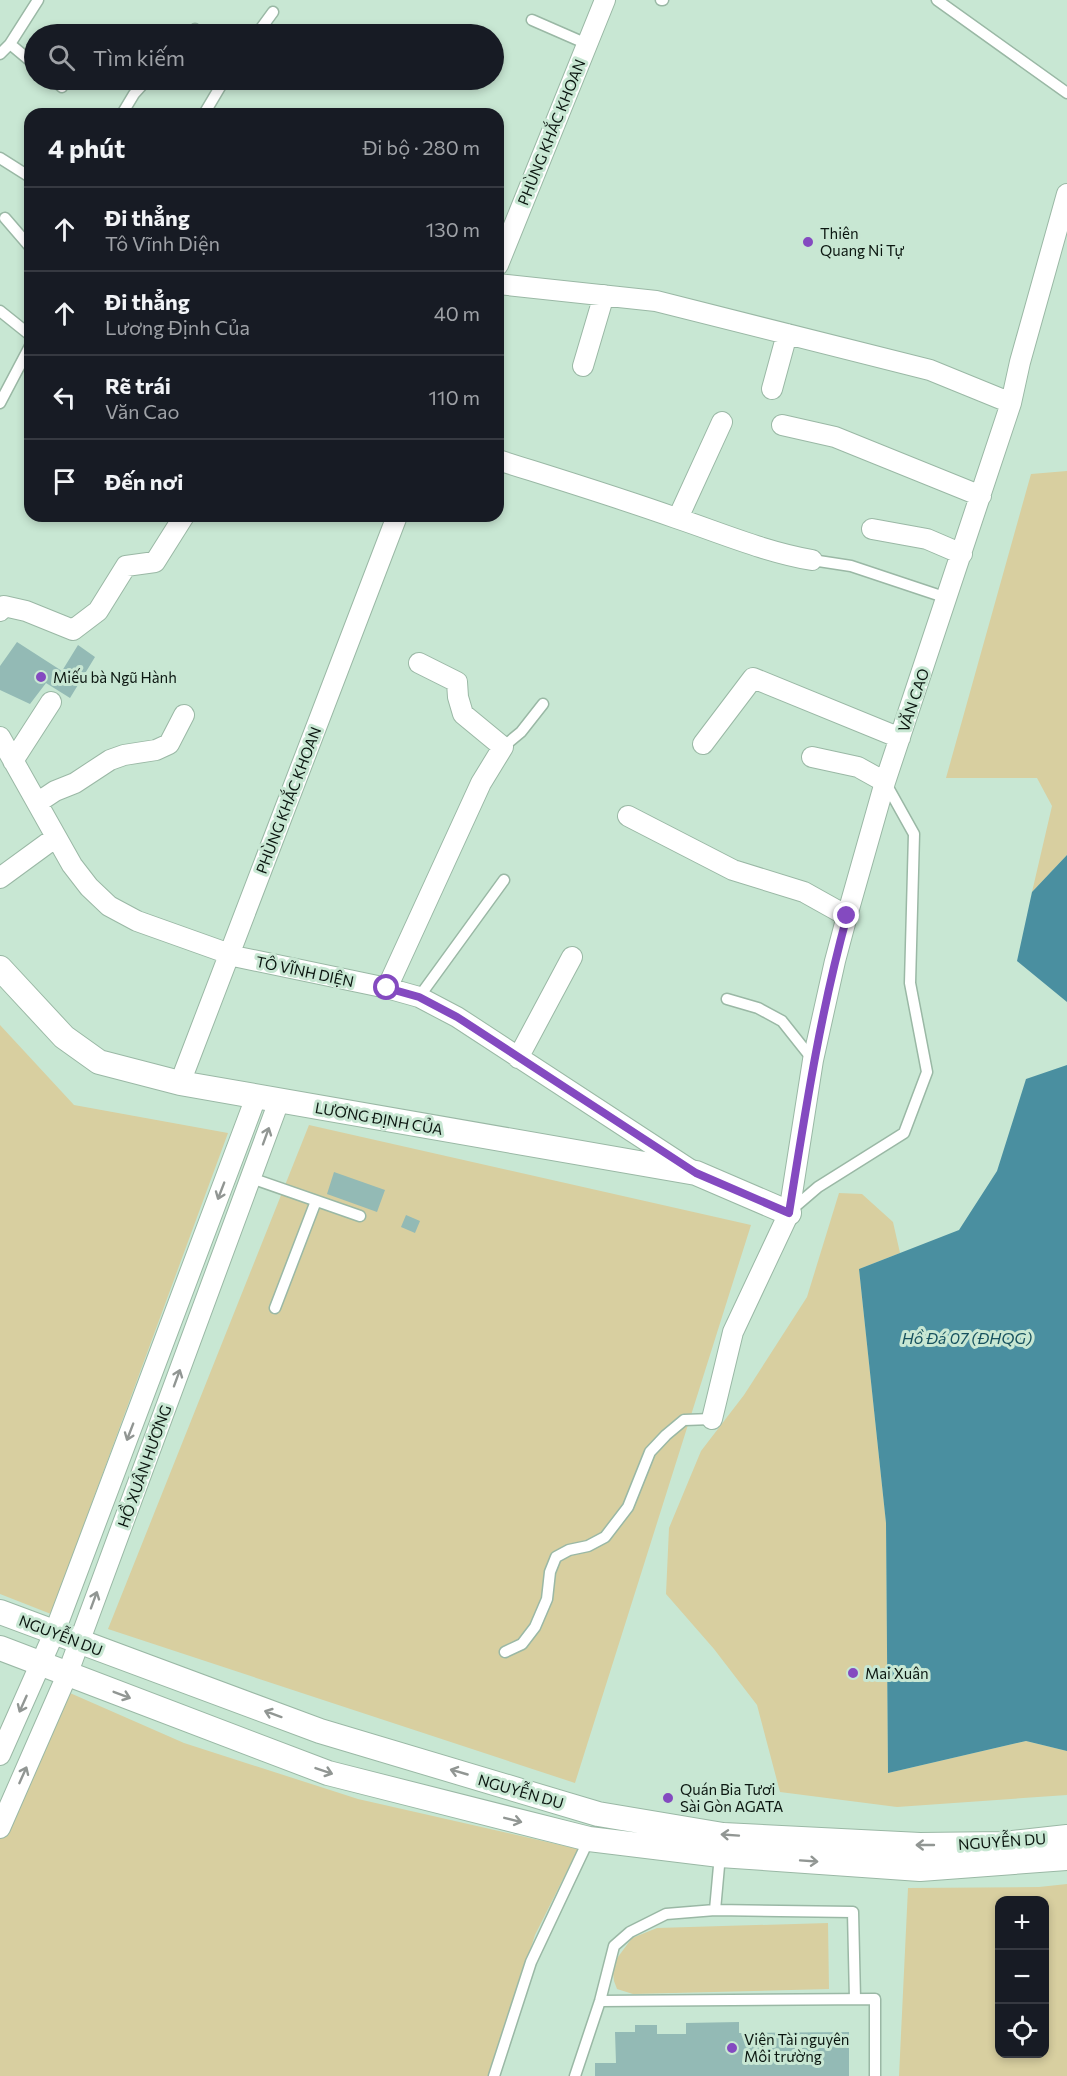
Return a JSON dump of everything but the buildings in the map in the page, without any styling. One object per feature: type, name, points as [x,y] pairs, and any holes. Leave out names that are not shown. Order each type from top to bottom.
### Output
[{"type":"street","name":"PHÙNG KHẮC KHOAN","points":[[504,250],[605,0]]},
{"type":"street","name":"VĂN CAO","points":[[712,1419],[733,1332],[789,1213],[813,1060],[847,916],[885,782],[1011,403],[1020,362],[1067,194]]},
{"type":"street","points":[[504,285],[656,301],[930,370],[1011,403]]},
{"type":"street","points":[[583,366],[604,295]]},
{"type":"street","points":[[772,389],[787,334]]},
{"type":"street","points":[[678,518],[722,422]]},
{"type":"street","points":[[782,425],[836,437],[981,496]]},
{"type":"street","points":[[504,462],[764,547],[812,560]]},
{"type":"street","points":[[0,611],[4,606],[26,611],[73,630],[98,611],[126,566],[155,562],[180,522]]},
{"type":"street","name":"PHÙNG KHẮC KHOAN","points":[[180,1083],[392,522]]},
{"type":"street","points":[[872,529],[927,539],[962,554]]},
{"type":"street","points":[[387,988],[481,783],[503,747],[463,714],[457,682],[419,663]]},
{"type":"street","points":[[703,744],[753,678],[900,738]]},
{"type":"street","points":[[13,761],[51,702]]},
{"type":"street","points":[[37,803],[55,791],[75,783],[110,760],[124,755],[156,750],[169,744],[184,715]]},
{"type":"street","name":"TÔ VĨNH DIỆN","points":[[0,737],[72,865],[83,880],[109,906],[137,921],[230,954],[419,997],[457,1017],[696,1173]]},
{"type":"street","points":[[812,757],[858,767],[885,782]]},
{"type":"street","points":[[628,816],[733,870],[804,892],[847,916]]},
{"type":"street","points":[[0,878],[56,837]]},
{"type":"street","points":[[518,1058],[572,957]]},
{"type":"street","name":"LƯƠNG ĐỊNH CỦA","points":[[0,968],[64,1037],[99,1062],[180,1083],[696,1173],[789,1213]]},
{"type":"street","name":"HỒ XUÂN HƯƠNG","points":[[0,1828],[67,1675],[251,1178],[268,1099]]},
{"type":"street","name":"HỒ XUÂN HƯƠNG","points":[[0,1755],[55,1631],[268,1099]]},
{"type":"street","name":"NGUYỄN DU","points":[[0,1612],[320,1731],[598,1814],[723,1835],[920,1845],[1004,1844],[1067,1837]]},
{"type":"street","name":"NGUYỄN DU","points":[[0,1648],[328,1773],[589,1839],[720,1856],[920,1869],[1067,1858]]},
{"type":"street","points":[[589,1839],[598,1814]]},
{"type":"lane","points":[[0,54],[10,44],[38,0]]},
{"type":"lane","points":[[937,0],[1067,93]]},
{"type":"lane","points":[[264,24],[273,12]]},
{"type":"lane","points":[[532,20],[587,44]]},
{"type":"lane","points":[[10,44],[24,56]]},
{"type":"lane","points":[[126,108],[138,90]]},
{"type":"lane","points":[[207,108],[217,90]]},
{"type":"lane","points":[[0,158],[24,173]]},
{"type":"lane","points":[[4,218],[24,240]]},
{"type":"lane","points":[[0,311],[24,330]]},
{"type":"lane","points":[[0,403],[24,357]]},
{"type":"lane","points":[[812,560],[851,566],[947,598]]},
{"type":"lane","points":[[503,747],[521,732],[543,704]]},
{"type":"lane","points":[[789,1213],[818,1187],[904,1133],[927,1072],[910,983],[914,834],[885,782]]},
{"type":"lane","points":[[419,997],[504,880]]},
{"type":"lane","points":[[727,999],[758,1008],[782,1021],[813,1060]]},
{"type":"lane","points":[[251,1178],[360,1216]]},
{"type":"lane","points":[[275,1308],[316,1201]]},
{"type":"lane","points":[[505,1652],[522,1644],[535,1627],[547,1599],[550,1572],[556,1557],[569,1550],[588,1546],[605,1537],[628,1507],[651,1452],[666,1435],[684,1420],[712,1419]]},
{"type":"lane","points":[[494,2076],[531,1962],[589,1839]]},
{"type":"lane","points":[[715,1910],[720,1856]]},
{"type":"lane","points":[[575,2076],[600,2001],[614,1946],[630,1932],[666,1914],[715,1910],[853,1912],[855,1999]]},
{"type":"lane","points":[[600,2001],[875,1999],[875,2076]]},
{"type":"shaded area","points":[[1067,471],[1067,855],[1032,892],[1052,806],[1037,778],[946,778],[1031,474]]},
{"type":"shaded area","points":[[0,1025],[74,1105],[228,1133],[51,1614],[0,1594]]},
{"type":"shaded area","points":[[309,1125],[751,1225],[575,1783],[108,1629]]},
{"type":"shaded area","points":[[839,1193],[862,1194],[893,1222],[900,1253],[859,1269],[886,1523],[888,1773],[1026,1741],[1067,1751],[1067,1795],[897,1807],[780,1792],[757,1705],[714,1649],[666,1594],[669,1528],[701,1451],[744,1395],[807,1297]]},
{"type":"shaded area","points":[[70,1693],[184,1743],[358,1799],[578,1849],[535,1935],[490,2076],[0,2076],[0,1829],[61,1699]]},
{"type":"shaded area","points":[[1067,1884],[1067,2076],[899,2076],[908,1888],[1039,1887]]},
{"type":"shaded area","points":[[828,1923],[829,1989],[633,1994],[617,1989],[614,1981],[612,1965],[632,1938],[657,1928]]},
{"type":"water","points":[[1067,855],[1067,1002],[1017,961],[1032,892]]},
{"type":"water","name":"Hồ Đá 07 (ĐHQG)","points":[[1067,1065],[1067,1751],[1026,1741],[888,1773],[886,1523],[859,1269],[959,1230],[997,1171],[1026,1079]]},
{"type":"place","name":"Thiên Quang Ni Tự","points":[[808,242]]},
{"type":"place","name":"Miếu bà Ngũ Hành","points":[[41,677]]},
{"type":"place","name":"Mai Xuân","points":[[853,1673]]},
{"type":"place","name":"Quán Bia Tươi Sài Gòn AGATA","points":[[668,1798]]},
{"type":"place","name":"Viện Tài nguyên Môi trường","points":[[732,2048]]},
{"type":"route","points":[[387,988],[419,997],[457,1017],[696,1173],[789,1213],[813,1060],[847,916]]}]
